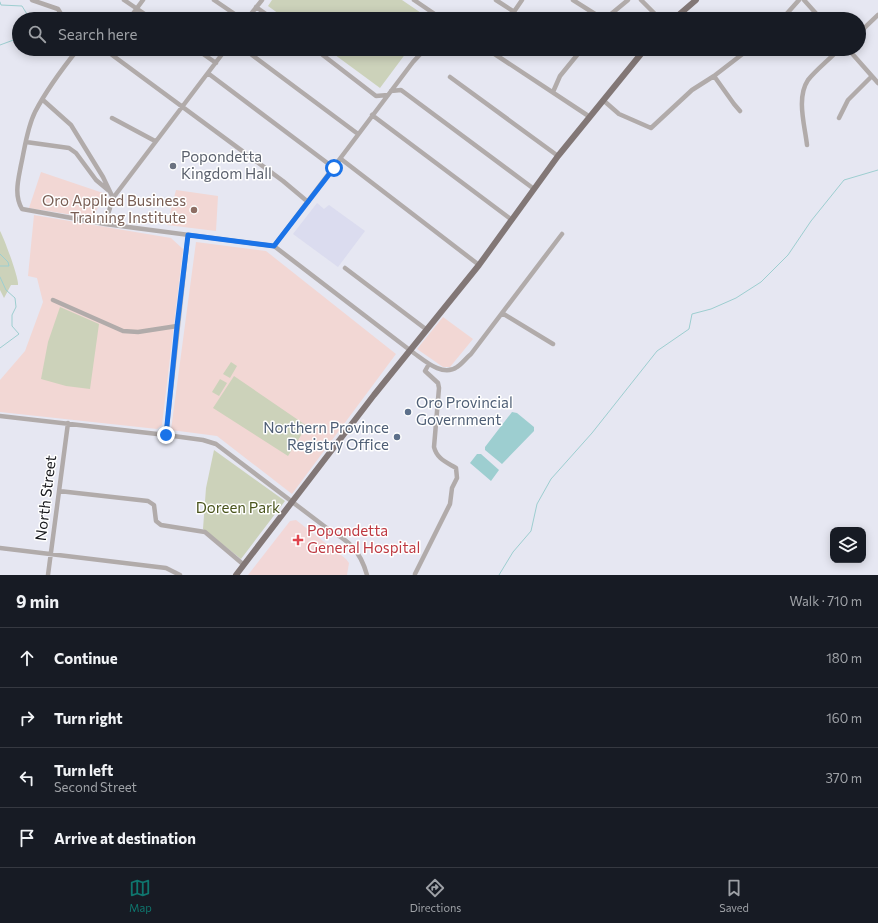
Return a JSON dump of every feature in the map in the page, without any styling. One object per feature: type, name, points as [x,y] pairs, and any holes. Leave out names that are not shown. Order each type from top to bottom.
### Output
[{"type":"main road","points":[[682,12],[696,0]]},
{"type":"main road","points":[[236,575],[374,395],[411,351],[479,264],[558,156],[639,56]]},
{"type":"street","points":[[32,0],[58,9],[60,12]]},
{"type":"street","points":[[124,0],[142,12]]},
{"type":"street","points":[[135,12],[143,0]]},
{"type":"street","points":[[214,0],[232,12]]},
{"type":"street","points":[[252,12],[262,0]]},
{"type":"street","points":[[414,0],[432,12]]},
{"type":"street","points":[[496,0],[514,12],[522,0]]},
{"type":"street","points":[[573,0],[593,12]]},
{"type":"street","points":[[613,12],[628,0]]},
{"type":"street","points":[[641,0],[653,12]]},
{"type":"street","points":[[788,12],[799,0]]},
{"type":"street","points":[[804,0],[815,12]]},
{"type":"street","points":[[256,7],[263,12]]},
{"type":"street","points":[[866,26],[878,15]]},
{"type":"street","points":[[73,56],[50,85],[35,112],[26,142],[17,184],[16,200],[22,209],[105,224],[274,246],[411,351],[430,364],[444,371],[456,368],[471,354],[562,234]]},
{"type":"street","points":[[114,56],[283,181],[308,202]]},
{"type":"street","points":[[206,56],[216,63]]},
{"type":"street","points":[[105,224],[113,198],[155,141],[209,74],[221,56]]},
{"type":"street","points":[[253,56],[358,134]]},
{"type":"street","points":[[324,56],[376,96],[379,100],[379,107]]},
{"type":"street","points":[[274,246],[358,134],[419,56]]},
{"type":"street","points":[[499,56],[590,117]]},
{"type":"street","points":[[553,92],[560,76],[576,56]]},
{"type":"street","points":[[603,100],[619,114],[651,128],[692,90],[714,76],[740,56]]},
{"type":"street","points":[[807,145],[802,111],[802,94],[808,80],[832,56]]},
{"type":"street","points":[[854,56],[878,83]]},
{"type":"street","points":[[209,74],[334,168]]},
{"type":"street","points":[[714,76],[740,110]]},
{"type":"street","points":[[839,118],[848,100],[872,76]]},
{"type":"street","points":[[450,77],[558,156]]},
{"type":"street","points":[[399,81],[401,90],[534,189]]},
{"type":"street","points":[[376,96],[401,90]]},
{"type":"street","points":[[43,100],[71,125],[103,177],[113,198]]},
{"type":"street","points":[[372,116],[512,220]]},
{"type":"street","points":[[112,118],[155,141]]},
{"type":"street","points":[[26,142],[69,148],[76,153],[96,180],[109,191]]},
{"type":"street","points":[[340,159],[479,264]]},
{"type":"street","points":[[166,435],[188,235]]},
{"type":"street","points":[[345,268],[427,330]]},
{"type":"street","points":[[53,300],[123,331],[138,332],[177,326]]},
{"type":"street","points":[[502,313],[553,344]]},
{"type":"street","points":[[415,574],[450,504],[452,488],[457,478],[456,468],[441,459],[436,454],[434,447],[439,388],[438,383],[425,371],[430,364]]},
{"type":"street","points":[[0,416],[166,435],[203,440],[216,444],[355,548],[363,561],[367,575]]},
{"type":"street","name":"North Street","points":[[48,575],[52,554],[68,423]]},
{"type":"street","points":[[59,491],[148,501],[154,505],[156,521],[161,525],[205,532],[244,565]]},
{"type":"street","points":[[0,548],[166,568],[180,575]]},
{"type":"shaded area","points":[[41,172],[106,194],[92,218],[29,208]]},
{"type":"shaded area","name":"Oro Applied Business Training Institute","points":[[176,190],[218,196],[216,231],[167,225]]},
{"type":"shaded area","points":[[317,203],[324,209],[329,205],[365,231],[338,267],[293,234]]},
{"type":"shaded area","points":[[34,215],[171,238],[183,249],[162,425],[157,429],[0,412],[0,380],[25,351],[43,302],[37,278],[28,276]]},
{"type":"shaded area","points":[[196,242],[266,251],[396,354],[292,494],[217,436],[171,430]]},
{"type":"shaded area","points":[[443,317],[473,339],[450,367],[443,367],[417,349]]},
{"type":"shaded area","points":[[512,412],[517,413],[534,427],[534,431],[502,464],[485,450],[485,447]]},
{"type":"shaded area","points":[[477,454],[481,454],[499,470],[491,481],[470,463]]},
{"type":"shaded area","name":"Popondetta General Hospital","points":[[296,520],[346,559],[349,563],[347,575],[248,575],[290,521]]},
{"type":"green space","points":[[272,0],[402,0],[420,12],[276,12],[268,6]]},
{"type":"green space","points":[[337,56],[404,56],[380,88]]},
{"type":"green space","points":[[0,231],[8,249],[18,281],[18,285],[11,285],[4,298],[0,290]]},
{"type":"green space","points":[[60,307],[99,324],[90,389],[66,386],[41,379],[48,342]]},
{"type":"green space","points":[[231,362],[237,366],[230,378],[223,374]]},
{"type":"green space","points":[[234,376],[307,426],[288,456],[213,408]]},
{"type":"green space","points":[[220,379],[227,383],[219,396],[212,392]]},
{"type":"green space","name":"Doreen Park","points":[[214,450],[285,501],[241,559],[203,529],[206,488]]},
{"type":"waterway","points":[[0,2],[1,5],[22,6],[26,12]]},
{"type":"waterway","points":[[0,45],[12,41]]},
{"type":"waterway","points":[[499,575],[513,552],[531,531],[537,504],[551,479],[592,433],[657,351],[689,329],[692,314],[711,309],[736,298],[761,282],[788,255],[811,221],[844,180],[878,170]]},
{"type":"waterway","points":[[0,254],[8,262],[9,266],[0,266]]},
{"type":"waterway","points":[[0,277],[6,290],[15,298],[16,307],[12,315],[12,326],[19,334],[0,348]]},
{"type":"place","name":"Popondetta Kingdom Hall","points":[[173,166]]},
{"type":"place","name":"Oro Applied Business Training Institute","points":[[194,210]]},
{"type":"place","name":"Oro Provincial Government","points":[[408,412]]},
{"type":"place","name":"Northern Province Registry Office","points":[[397,437]]},
{"type":"place","name":"Popondetta General Hospital","points":[[298,540]]},
{"type":"route","points":[[166,435],[188,235],[274,246],[334,168]]}]
